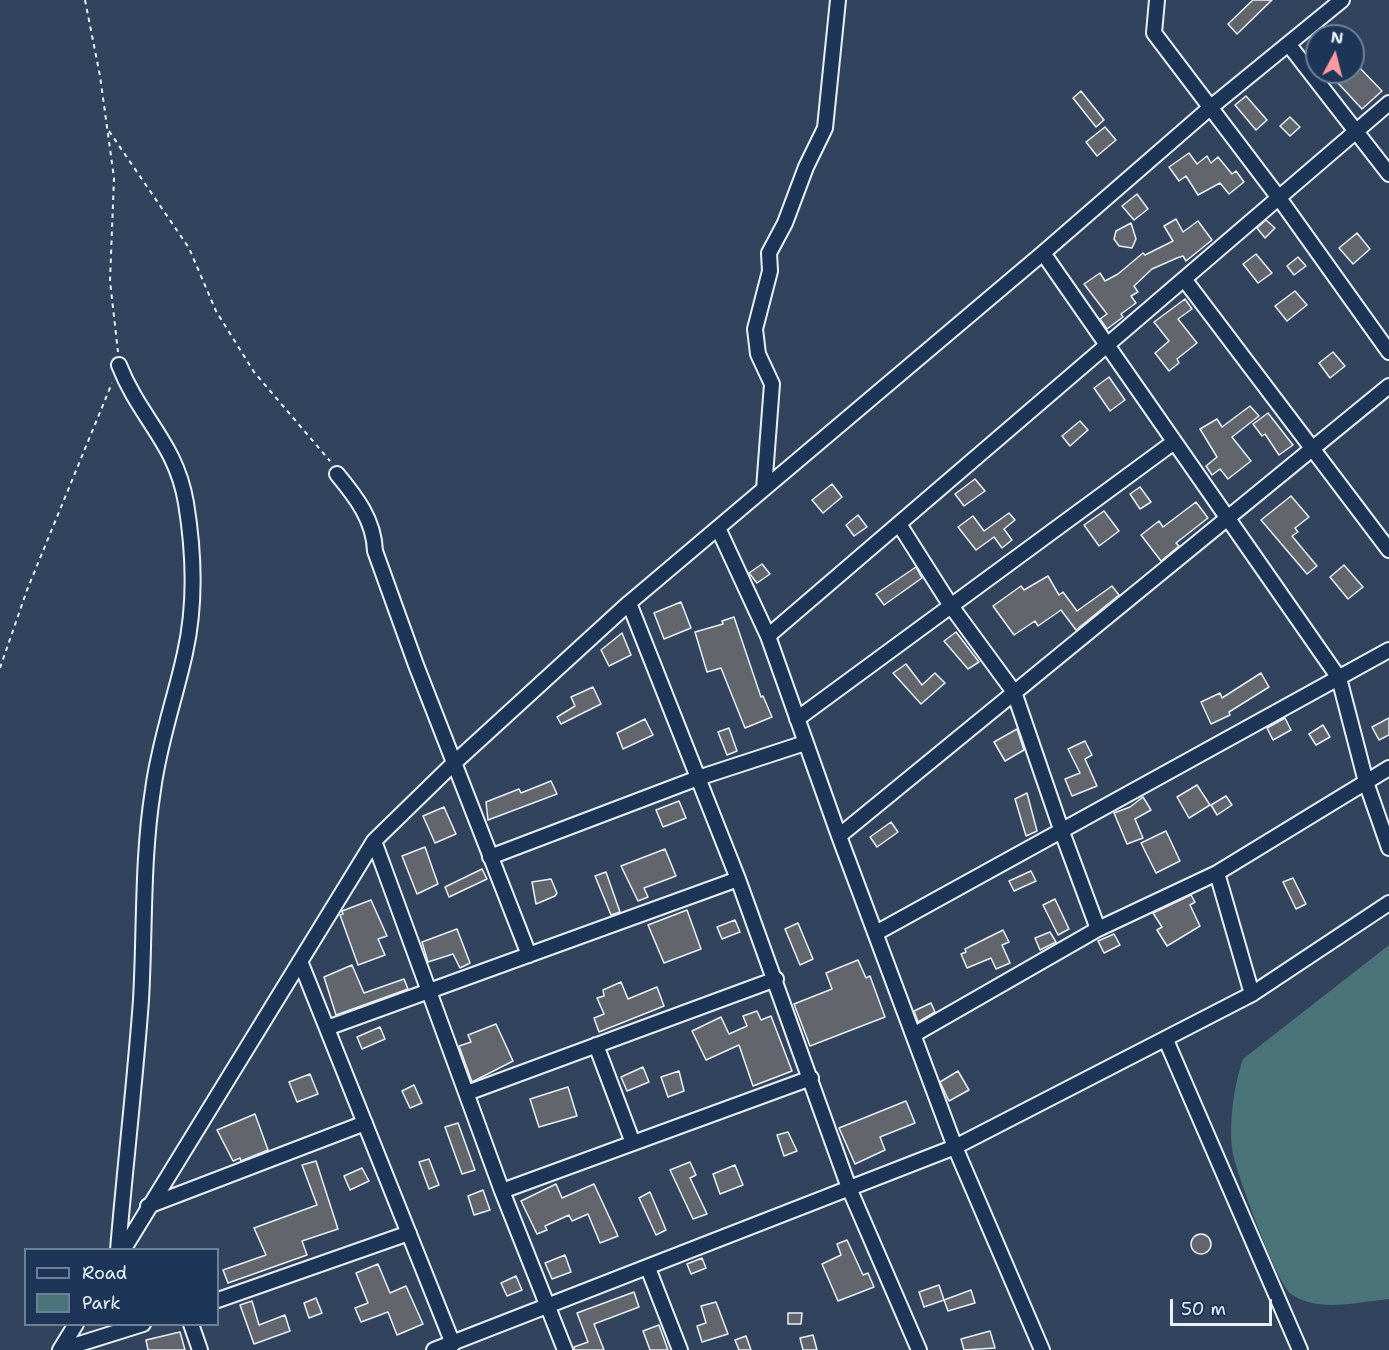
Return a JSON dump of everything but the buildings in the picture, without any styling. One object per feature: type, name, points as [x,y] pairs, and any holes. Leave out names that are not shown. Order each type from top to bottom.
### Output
[{"type":"street","points":[[764,489],[772,384],[758,354],[755,328],[770,271],[769,253],[785,223],[806,167],[825,128],[838,0]]},
{"type":"street","points":[[1157,0],[1154,33],[1279,198],[1389,352]]},
{"type":"street","points":[[124,1248],[374,841],[454,762],[629,603],[1043,253],[1211,107],[1342,0]]},
{"type":"street","points":[[1289,45],[1389,174]]},
{"type":"street","points":[[768,636],[1389,103]]},
{"type":"street","points":[[1043,253],[1339,678],[1366,782],[1389,848]]},
{"type":"street","points":[[1184,279],[1389,550]]},
{"type":"street","points":[[118,1248],[141,1001],[144,885],[153,790],[169,712],[185,652],[193,581],[186,506],[179,471],[158,432],[129,390],[119,365]]},
{"type":"street","points":[[839,836],[1389,386]]},
{"type":"street","points":[[797,719],[1174,442]]},
{"type":"street","points":[[337,474],[354,495],[368,518],[374,537],[375,551],[388,592],[529,956]]},
{"type":"street","points":[[899,524],[951,606],[1014,692],[1098,929]]},
{"type":"street","points":[[718,528],[768,636],[839,836],[915,1034],[955,1147],[1042,1350]]},
{"type":"street","points":[[629,603],[776,979],[849,1188],[919,1350]]},
{"type":"street","points":[[876,933],[1389,650]]},
{"type":"street","points":[[490,857],[698,778],[805,743]]},
{"type":"street","points":[[915,1034],[1098,929],[1217,873],[1389,768]]},
{"type":"street","points":[[374,841],[502,1191],[566,1350]]},
{"type":"street","points":[[1217,873],[1252,994]]},
{"type":"street","points":[[327,1028],[738,879]]},
{"type":"street","points":[[300,961],[409,1233],[443,1348],[955,1147],[1252,994],[1389,903]]},
{"type":"street","points":[[467,1093],[776,979]]},
{"type":"street","points":[[1166,1040],[1300,1350]]},
{"type":"street","points":[[596,1045],[633,1143]]},
{"type":"street","points":[[502,1191],[811,1078]]},
{"type":"street","points":[[148,1206],[365,1124]]},
{"type":"street","points":[[219,1300],[409,1233]]},
{"type":"street","points":[[648,1268],[680,1350]]},
{"type":"street","points":[[60,1350],[75,1326]]},
{"type":"street","points":[[60,1350],[137,1326]]},
{"type":"street","points":[[192,1326],[200,1350]]},
{"type":"path","points":[[0,668],[27,590],[119,365],[110,281],[114,178],[100,76],[85,0]]},
{"type":"path","points":[[107,129],[189,248],[216,311],[254,372],[337,474]]},
{"type":"green space","points":[[1389,945],[1389,1299],[1338,1305],[1313,1303],[1291,1294],[1285,1286],[1258,1228],[1242,1183],[1232,1143],[1233,1106],[1237,1081],[1243,1059]]}]
